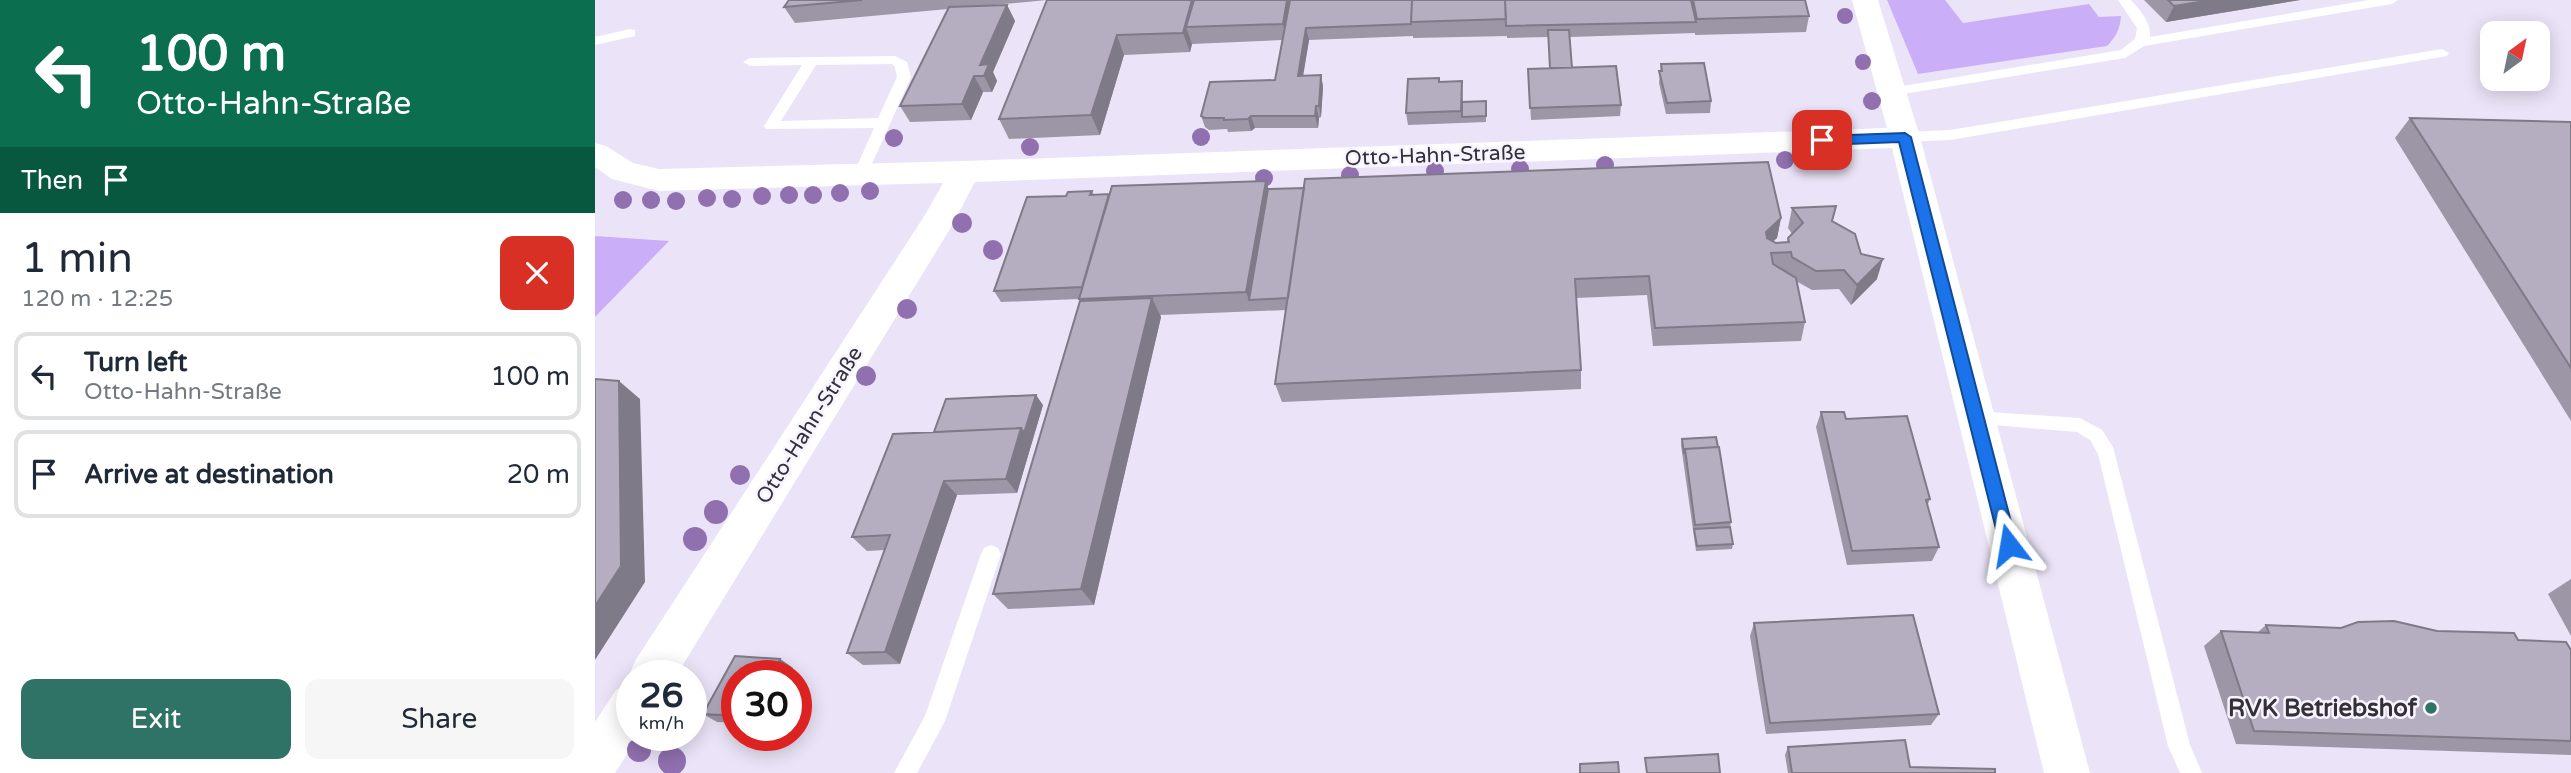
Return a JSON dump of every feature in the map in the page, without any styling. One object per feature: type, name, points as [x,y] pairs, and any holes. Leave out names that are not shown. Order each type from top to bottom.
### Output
[{"type":"street","points":[[1865,0],[1905,137],[2067,773]]},
{"type":"street","name":"Otto-Hahn-Straße","points":[[595,153],[623,172],[659,180],[965,172],[1905,137]]},
{"type":"street","name":"Otto-Hahn-Straße","points":[[661,660],[938,221],[965,172]]},
{"type":"street","points":[[595,764],[616,731]]},
{"type":"lane","points":[[2124,0],[2144,26],[2141,42]]},
{"type":"lane","points":[[1891,92],[2125,54],[2141,42],[2365,2],[2392,0]]},
{"type":"lane","points":[[595,41],[630,33]]},
{"type":"lane","points":[[1905,137],[1950,135],[2442,53]]},
{"type":"lane","points":[[750,62],[895,60],[902,65],[904,77],[860,175]]},
{"type":"lane","points":[[812,61],[771,126],[883,123]]},
{"type":"lane","points":[[1976,418],[2080,425],[2096,435],[2107,452],[2179,746],[2190,773]]},
{"type":"lane","points":[[905,773],[933,721],[991,554]]},
{"type":"shaded area","points":[[1887,0],[1945,0],[1963,23],[2089,4],[2099,17],[2121,16],[2117,32],[2107,46],[1918,74]]},
{"type":"shaded area","points":[[595,236],[669,241],[595,317]]},
{"type":"building","points":[[789,0],[862,0],[784,7]]},
{"type":"building","points":[[1047,0],[1192,0],[1183,33],[1117,35],[1091,115],[999,119]]},
{"type":"building","points":[[1194,0],[1287,0],[1283,24],[1186,27]]},
{"type":"building","points":[[1290,0],[1412,0],[1411,24],[1306,28],[1298,76],[1321,75],[1319,106],[1316,106],[1315,116],[1251,116],[1248,119],[1224,120],[1201,116],[1210,82],[1275,80]]},
{"type":"building","points":[[1412,0],[1505,0],[1506,19],[1411,22]]},
{"type":"building","points":[[1505,0],[1691,0],[1696,22],[1506,26]]},
{"type":"building","points":[[1693,0],[1805,0],[1809,16],[1697,19]]},
{"type":"building","points":[[2168,0],[2211,0],[2174,6]]},
{"type":"building","points":[[1007,5],[980,65],[989,64],[984,76],[974,76],[962,104],[900,106],[949,7]]},
{"type":"building","points":[[1548,30],[1569,30],[1572,68],[1550,68]]},
{"type":"building","points":[[1704,63],[1711,101],[1667,103],[1659,71],[1662,71],[1661,64]]},
{"type":"building","points":[[1616,66],[1621,105],[1530,108],[1528,69]]},
{"type":"building","points":[[1439,78],[1439,82],[1462,81],[1461,111],[1406,113],[1408,79]]},
{"type":"building","points":[[1486,101],[1486,116],[1462,117],[1462,102]]},
{"type":"building","points":[[2410,118],[2571,122],[2571,368]]},
{"type":"building","points":[[1768,162],[1781,218],[1766,232],[1767,238],[1776,243],[1789,242],[1788,238],[1803,223],[1792,208],[1836,206],[1832,221],[1855,234],[1861,254],[1883,259],[1857,285],[1844,270],[1816,271],[1792,257],[1791,252],[1771,253],[1773,264],[1796,278],[1805,322],[1655,328],[1649,276],[1575,279],[1581,370],[1275,384],[1305,179]]},
{"type":"building","points":[[1266,181],[1246,292],[1079,299],[1112,186]]},
{"type":"building","points":[[1304,188],[1288,298],[1249,300],[1268,189]]},
{"type":"building","points":[[1092,191],[1090,195],[1109,194],[1082,287],[994,291],[1027,197],[1066,196],[1068,192]]},
{"type":"building","points":[[1152,298],[1081,589],[993,594],[1080,301]]},
{"type":"building","points":[[595,379],[619,381],[621,566],[595,606]]},
{"type":"building","points":[[1036,395],[1024,433],[1021,428],[934,432],[946,399]]},
{"type":"building","points":[[1821,412],[1844,412],[1846,419],[1907,416],[1930,499],[1926,500],[1939,547],[1852,551]]},
{"type":"building","points":[[1021,428],[1006,479],[944,481],[885,652],[847,653],[890,535],[852,537],[893,434]]},
{"type":"building","points":[[1716,437],[1718,447],[1685,449],[1684,454],[1682,439]]},
{"type":"building","points":[[1719,447],[1731,522],[1695,525],[1685,449]]},
{"type":"building","points":[[1730,527],[1733,544],[1697,546],[1694,529]]},
{"type":"building","points":[[1913,615],[1939,714],[1770,723],[1754,623]]},
{"type":"building","points":[[2394,621],[2437,631],[2514,633],[2518,640],[2566,642],[2571,650],[2571,741],[2254,731],[2221,631],[2269,633],[2266,625],[2341,628],[2358,622]]},
{"type":"building","points":[[735,656],[780,659],[780,660],[733,660]]},
{"type":"building","points":[[721,681],[721,715],[707,714],[707,707]]},
{"type":"building","points":[[1905,740],[1910,767],[1995,769],[1995,773],[1792,773],[1788,747]]},
{"type":"building","points":[[1718,754],[1720,773],[1647,773],[1645,758]]},
{"type":"building","points":[[1618,762],[1619,773],[1580,773],[1580,764]]},
{"type":"place","name":"RVK Betriebshof","points":[[2431,708]]},
{"type":"route","points":[[1822,140],[1905,137],[2009,545]]}]
